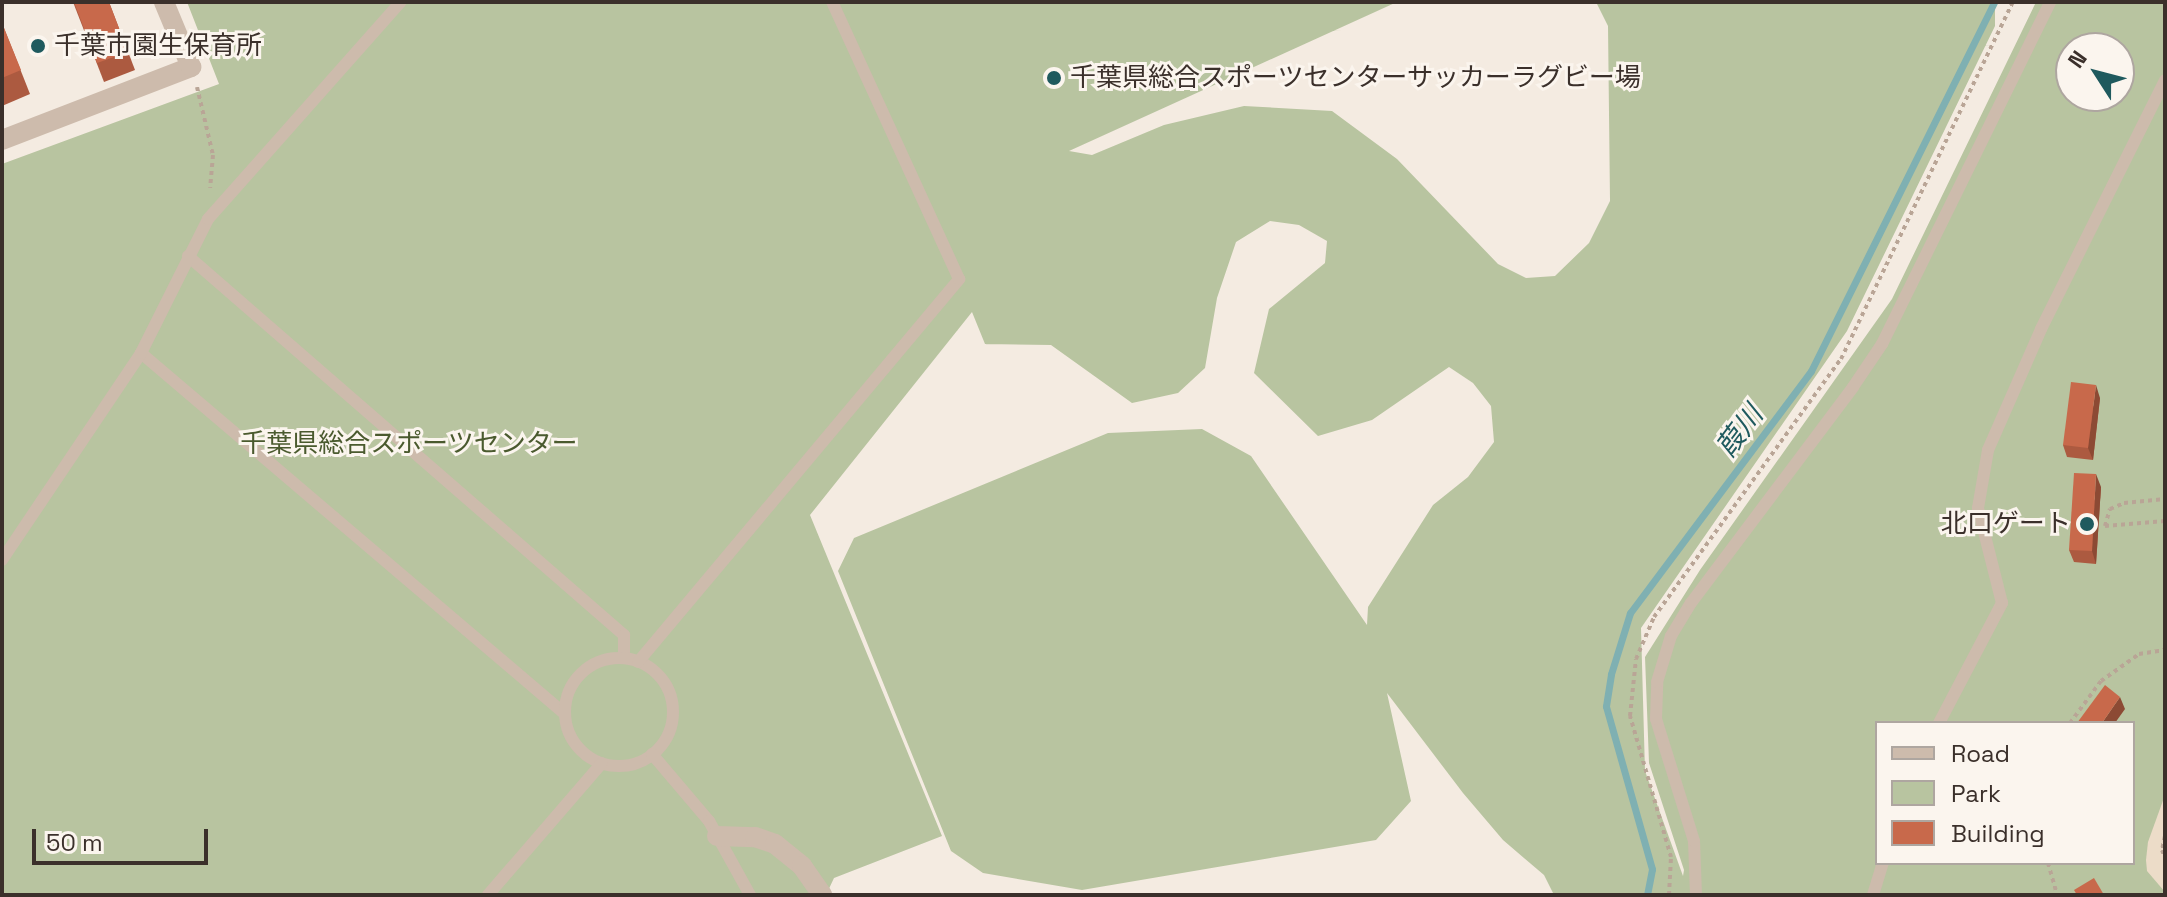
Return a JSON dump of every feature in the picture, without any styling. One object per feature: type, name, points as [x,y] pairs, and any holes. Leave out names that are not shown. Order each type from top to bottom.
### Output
[{"type":"street","points":[[2,140],[191,67],[164,2]]},
{"type":"street","points":[[717,836],[755,837],[775,844],[802,866],[822,895]]},
{"type":"lane","points":[[2,560],[141,353],[208,219],[401,2]]},
{"type":"lane","points":[[638,662],[959,279],[832,2]]},
{"type":"lane","points":[[1696,895],[1694,841],[1656,719],[1657,682],[1671,636],[1691,603],[1882,344],[2050,2]]},
{"type":"lane","points":[[1940,721],[2002,603],[1978,508],[1988,450],[2041,329],[2165,80]]},
{"type":"lane","points":[[188,256],[624,635],[624,658]]},
{"type":"lane","points":[[141,353],[565,714]]},
{"type":"lane","points":[[624,658],[638,662],[660,677],[668,689],[673,713],[665,740],[652,754],[623,766],[602,763],[577,747],[565,722],[565,714],[569,690],[580,674],[597,662],[624,658]]},
{"type":"lane","points":[[652,754],[717,836],[750,895]]},
{"type":"lane","points":[[488,895],[602,763]]},
{"type":"lane","points":[[1873,895],[1882,865]]},
{"type":"path","points":[[191,67],[213,155],[208,219]]},
{"type":"path","points":[[2165,499],[2124,503],[2110,509],[2102,526],[2165,521]]},
{"type":"path","points":[[2071,721],[2101,681],[2139,654],[2165,650]]},
{"type":"path","points":[[2165,836],[2165,858]]},
{"type":"path","points":[[2049,865],[2057,895]]},
{"type":"green space","name":"千葉県総合スポーツセンター","points":[[187,2],[1397,2],[1069,151],[1092,155],[1164,125],[1244,106],[1332,111],[1397,159],[1498,264],[1526,278],[1555,276],[1589,243],[1610,201],[1608,26],[1596,2],[1995,2],[1995,26],[1847,331],[1641,628],[1645,771],[1683,876],[1684,870],[1649,763],[1645,657],[1700,570],[1892,299],[2036,2],[2165,2],[2165,895],[1554,895],[1544,875],[1503,840],[1463,793],[1387,693],[1411,801],[1376,840],[1082,890],[983,873],[951,851],[838,571],[854,538],[1108,433],[1202,429],[1251,456],[1367,625],[1368,607],[1433,505],[1468,477],[1494,442],[1491,406],[1473,383],[1449,367],[1372,420],[1318,436],[1254,373],[1269,309],[1325,263],[1327,241],[1299,225],[1270,221],[1236,242],[1217,298],[1205,368],[1178,393],[1132,403],[1051,345],[985,344],[972,312],[810,515],[942,836],[834,878],[826,895],[2,895],[2,164],[219,84]]},
{"type":"shaded area","points":[[2165,795],[2165,892],[2147,871],[2146,860],[2148,842]]},
{"type":"building","points":[[74,2],[109,2],[128,52],[97,63]]},
{"type":"building","points":[[2,23],[21,70],[2,78]]},
{"type":"building","points":[[2071,382],[2096,385],[2088,448],[2063,445]]},
{"type":"building","name":"北口ゲート","points":[[2074,473],[2096,474],[2092,551],[2069,550]]},
{"type":"building","points":[[2105,685],[2120,697],[2103,721],[2078,721]]},
{"type":"building","points":[[2094,878],[2104,895],[2077,895],[2074,890]]},
{"type":"waterway","name":"葭川","points":[[1647,895],[1652,869],[1606,706],[1611,674],[1630,613],[1811,371],[1994,2]]},
{"type":"place","name":"千葉市園生保育所","points":[[38,46]]},
{"type":"place","name":"千葉県総合スポーツセンターサッカーラグビー場","points":[[1054,78]]},
{"type":"place","name":"北口ゲート","points":[[2087,524]]}]
